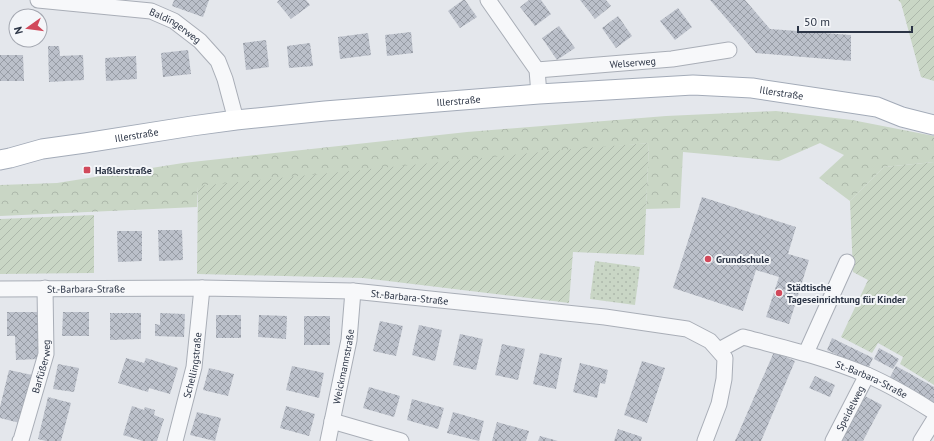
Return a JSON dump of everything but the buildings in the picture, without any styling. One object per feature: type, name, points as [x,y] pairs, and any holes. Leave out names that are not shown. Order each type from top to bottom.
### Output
[{"type":"main road","name":"Illerstraße","points":[[0,160],[42,149],[236,120],[325,111],[539,94],[693,85],[752,88],[877,107],[903,107],[934,113]]},
{"type":"main road","name":"Illerstraße","points":[[877,107],[902,117],[934,125]]},
{"type":"main road","name":"Illerstraße","points":[[0,146],[42,149]]},
{"type":"street","name":"Baldingerweg","points":[[38,0],[151,11],[174,21],[200,41],[218,61],[226,79],[236,120]]},
{"type":"street","points":[[488,0],[537,70],[539,94]]},
{"type":"street","name":"Welserweg","points":[[537,70],[672,59],[728,50]]},
{"type":"street","points":[[806,353],[847,262]]},
{"type":"street","name":"Barfüßerweg","points":[[20,441],[37,389],[46,354],[45,288]]},
{"type":"street","name":"St.-Barbara-Straße","points":[[0,289],[202,288],[353,291],[605,317],[687,329],[710,341],[719,350],[743,337],[806,353],[867,375],[901,392],[934,412]]},
{"type":"street","name":"Schellingstraße","points":[[175,441],[194,367],[202,288]]},
{"type":"street","name":"Weickmannstraße","points":[[328,441],[349,340],[353,291]]},
{"type":"street","points":[[705,441],[719,404],[724,379],[725,358],[719,350]]},
{"type":"street","name":"Speidelweg","points":[[833,441],[867,375]]},
{"type":"street","points":[[921,441],[934,420]]},
{"type":"street","points":[[332,421],[401,441]]},
{"type":"green space","points":[[898,0],[934,0],[934,81],[921,77],[901,3]]},
{"type":"green space","points":[[776,111],[852,120],[934,136],[934,162],[884,167],[850,201],[819,178],[844,155],[820,143],[779,161],[683,152],[680,208],[646,209],[649,143],[198,187],[197,207],[0,216],[0,185],[57,183],[183,163],[467,132],[666,116]]},
{"type":"green space","points":[[649,143],[644,255],[573,252],[569,303],[363,278],[197,274],[198,186],[562,150]]},
{"type":"green space","points":[[934,162],[934,385],[900,364],[903,357],[878,343],[872,353],[841,337],[868,280],[853,272],[850,201],[884,167]]},
{"type":"green space","points":[[94,215],[94,273],[0,274],[0,219]]},
{"type":"green space","points":[[595,261],[640,267],[635,305],[590,299]]},
{"type":"place","name":"Haßlerstraße","points":[[87,170]]},
{"type":"place","name":"Grundschule","points":[[708,259]]},
{"type":"place","name":"Städtische Tageseinrichtung für Kinder","points":[[779,293]]}]
